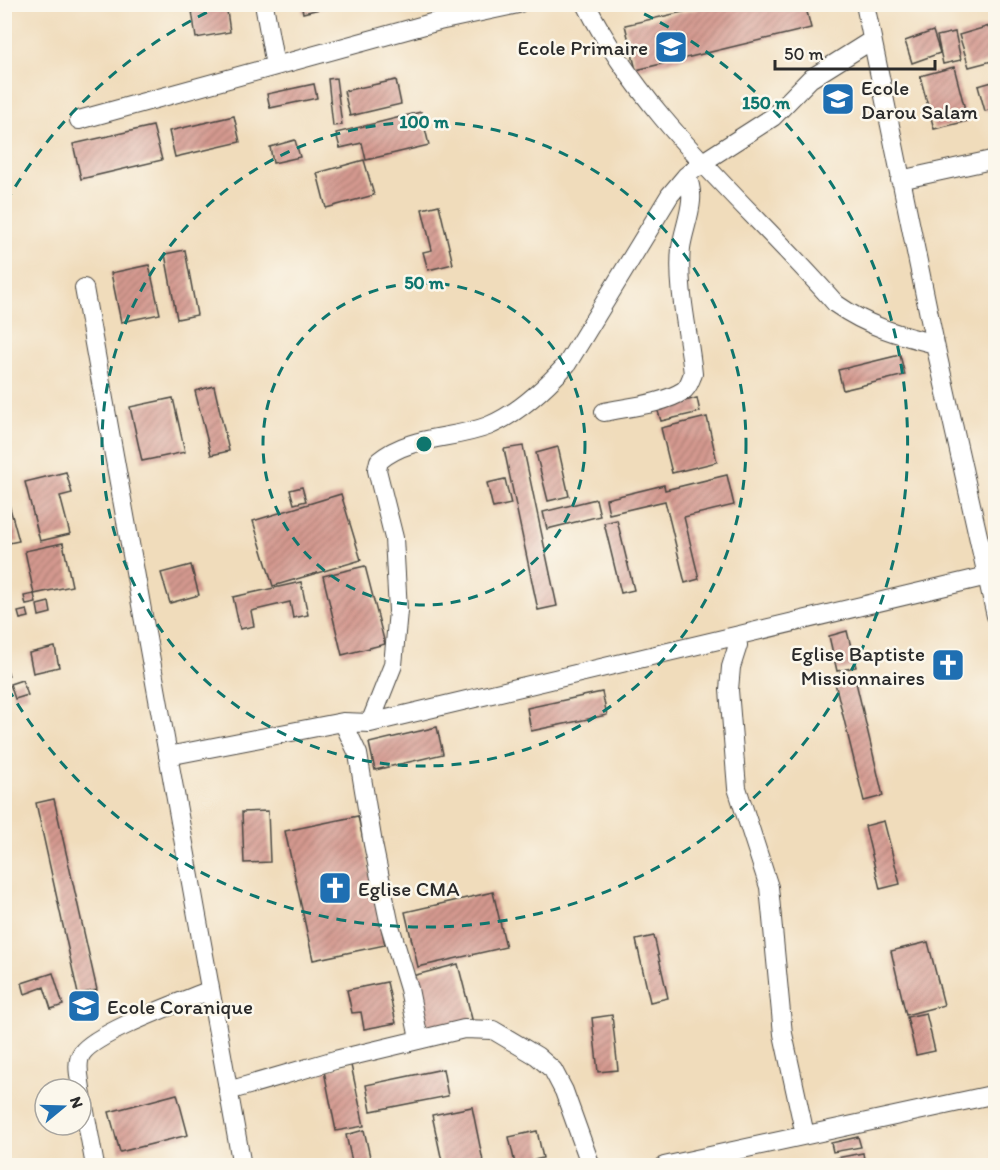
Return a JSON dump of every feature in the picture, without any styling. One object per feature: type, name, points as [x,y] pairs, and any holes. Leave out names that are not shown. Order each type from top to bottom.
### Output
[{"type":"street","points":[[264,4],[275,66]]},
{"type":"street","points":[[79,120],[440,21],[518,4]]},
{"type":"street","points":[[586,4],[624,70],[718,181],[837,304],[859,320],[890,333],[935,344]]},
{"type":"street","points":[[865,4],[935,344],[992,575],[996,616]]},
{"type":"street","points":[[370,723],[393,665],[398,611],[394,538],[376,470],[379,461],[398,448],[487,426],[504,417],[552,380],[567,364],[670,195],[686,176],[703,162],[773,117],[816,75],[872,40]]},
{"type":"street","points":[[900,180],[996,159]]},
{"type":"street","points":[[604,412],[662,399],[683,391],[693,374],[680,269],[683,230],[693,196],[686,176]]},
{"type":"street","points":[[84,288],[242,1166]]},
{"type":"street","points":[[168,756],[343,722],[370,723],[992,575]]},
{"type":"street","points":[[734,637],[738,645],[731,667],[729,690],[737,788],[769,887],[783,1034],[805,1135]]},
{"type":"street","points":[[343,722],[358,754],[390,926],[409,989],[419,1040]]},
{"type":"street","points":[[79,1077],[78,1066],[81,1054],[86,1048],[115,1031],[210,990]]},
{"type":"street","points":[[228,1091],[464,1029],[493,1030],[537,1056],[553,1070],[564,1091],[591,1166]]},
{"type":"street","points":[[664,1166],[996,1094]]},
{"type":"street","points":[[90,1137],[95,1166]]},
{"type":"building","points":[[191,4],[226,4],[230,32],[196,38]]},
{"type":"building","points":[[301,4],[336,4],[336,5],[303,13]]},
{"type":"building","points":[[718,4],[805,4],[811,28],[636,70],[625,25]]},
{"type":"building","points":[[910,4],[924,4],[924,5],[911,9]]},
{"type":"building","points":[[996,24],[996,60],[969,67],[959,35]]},
{"type":"building","points":[[933,31],[940,53],[912,63],[905,41]]},
{"type":"building","points":[[955,32],[961,60],[943,64],[937,36]]},
{"type":"building","points":[[954,67],[968,121],[934,129],[920,76]]},
{"type":"building","points":[[336,78],[342,125],[333,126],[328,79]]},
{"type":"building","points":[[396,80],[401,104],[350,116],[344,91]]},
{"type":"building","points":[[996,81],[996,108],[985,111],[978,86]]},
{"type":"building","points":[[314,84],[317,98],[270,108],[267,94]]},
{"type":"building","points":[[421,112],[429,145],[366,160],[362,143],[340,148],[336,133]]},
{"type":"building","points":[[234,116],[240,142],[175,157],[169,131]]},
{"type":"building","points":[[153,126],[162,160],[81,179],[73,144]]},
{"type":"building","points":[[295,140],[300,157],[273,163],[270,147]]},
{"type":"building","points":[[364,160],[374,195],[326,208],[317,173]]},
{"type":"building","points":[[439,205],[453,264],[428,270],[423,252],[432,250],[422,209]]},
{"type":"building","points":[[185,250],[197,315],[177,319],[165,254]]},
{"type":"building","points":[[149,265],[160,314],[121,322],[111,273]]},
{"type":"building","points":[[900,355],[905,375],[843,390],[838,370]]},
{"type":"building","points":[[214,386],[229,451],[211,455],[195,391]]},
{"type":"building","points":[[173,398],[185,452],[142,461],[130,407]]},
{"type":"building","points":[[697,398],[700,412],[661,421],[657,408]]},
{"type":"building","points":[[707,417],[717,462],[672,473],[661,428]]},
{"type":"building","points":[[523,446],[557,606],[538,610],[504,449]]},
{"type":"building","points":[[558,447],[569,496],[548,501],[536,453]]},
{"type":"building","points":[[66,472],[72,493],[60,496],[70,534],[40,541],[25,482]]},
{"type":"building","points":[[727,475],[734,505],[684,517],[699,579],[685,583],[665,501],[609,514],[606,499],[664,485],[665,490]]},
{"type":"building","points":[[505,479],[511,504],[493,508],[487,483]]},
{"type":"building","points":[[4,486],[19,541],[4,544]]},
{"type":"building","points":[[302,487],[306,501],[294,504],[290,490]]},
{"type":"building","points":[[341,494],[361,560],[273,586],[253,521]]},
{"type":"building","points":[[596,499],[600,516],[547,529],[543,512]]},
{"type":"building","points":[[617,520],[634,590],[621,593],[604,523]]},
{"type":"building","points":[[63,543],[72,586],[34,594],[25,551]]},
{"type":"building","points":[[191,565],[199,595],[170,603],[161,573]]},
{"type":"building","points":[[365,566],[385,644],[342,655],[323,576]]},
{"type":"building","points":[[301,582],[308,615],[293,618],[290,602],[251,611],[254,626],[240,629],[233,597]]},
{"type":"building","points":[[34,594],[36,603],[26,605],[24,596]]},
{"type":"building","points":[[49,602],[51,613],[39,616],[37,605]]},
{"type":"building","points":[[27,610],[29,617],[20,619],[18,612]]},
{"type":"building","points":[[847,631],[856,667],[837,671],[829,636]]},
{"type":"building","points":[[55,647],[59,667],[33,673],[29,653]]},
{"type":"building","points":[[4,659],[9,676],[4,677]]},
{"type":"building","points":[[855,678],[883,796],[864,801],[835,683]]},
{"type":"building","points":[[22,680],[28,695],[15,699],[10,684]]},
{"type":"building","points":[[602,692],[607,715],[531,731],[527,708]]},
{"type":"building","points":[[437,727],[443,754],[375,770],[369,743]]},
{"type":"building","points":[[54,799],[97,990],[78,994],[36,803]]},
{"type":"building","points":[[268,811],[270,862],[244,863],[242,812]]},
{"type":"building","name":"Eglise CMA","points":[[358,816],[385,945],[313,960],[285,831]]},
{"type":"building","points":[[884,821],[900,884],[880,889],[865,826]]},
{"type":"building","points":[[493,892],[506,947],[418,967],[405,912]]},
{"type":"building","points":[[654,936],[668,998],[650,1002],[636,940]]},
{"type":"building","points":[[928,942],[944,1005],[906,1015],[891,951]]},
{"type":"building","points":[[458,964],[473,1023],[426,1034],[412,976]]},
{"type":"building","points":[[53,973],[63,1005],[51,1009],[44,987],[25,994],[22,983]]},
{"type":"building","points":[[387,982],[396,1023],[364,1029],[361,1012],[352,1013],[347,990]]},
{"type":"building","points":[[926,1013],[935,1051],[916,1055],[907,1017]]},
{"type":"building","points":[[612,1015],[618,1070],[598,1072],[592,1018]]},
{"type":"building","points":[[351,1065],[364,1126],[336,1131],[324,1071]]},
{"type":"building","points":[[443,1069],[448,1096],[371,1111],[366,1085]]},
{"type":"building","points":[[177,1094],[188,1135],[120,1152],[109,1112]]},
{"type":"building","points":[[472,1107],[484,1166],[443,1166],[432,1115]]},
{"type":"building","points":[[364,1130],[372,1166],[353,1166],[346,1135]]},
{"type":"building","points":[[537,1131],[543,1158],[515,1164],[509,1137]]},
{"type":"building","points":[[858,1137],[861,1147],[833,1152],[831,1143]]},
{"type":"building","points":[[863,1153],[865,1166],[837,1166],[836,1158]]},
{"type":"place","name":"Ecole Primaire","points":[[671,47]]},
{"type":"place","name":"Ecole Darou Salam","points":[[838,99]]},
{"type":"place","name":"Eglise Baptiste Missionnaires","points":[[948,665]]},
{"type":"place","name":"Eglise CMA","points":[[335,888]]},
{"type":"place","name":"Ecole Coranique","points":[[84,1006]]}]
